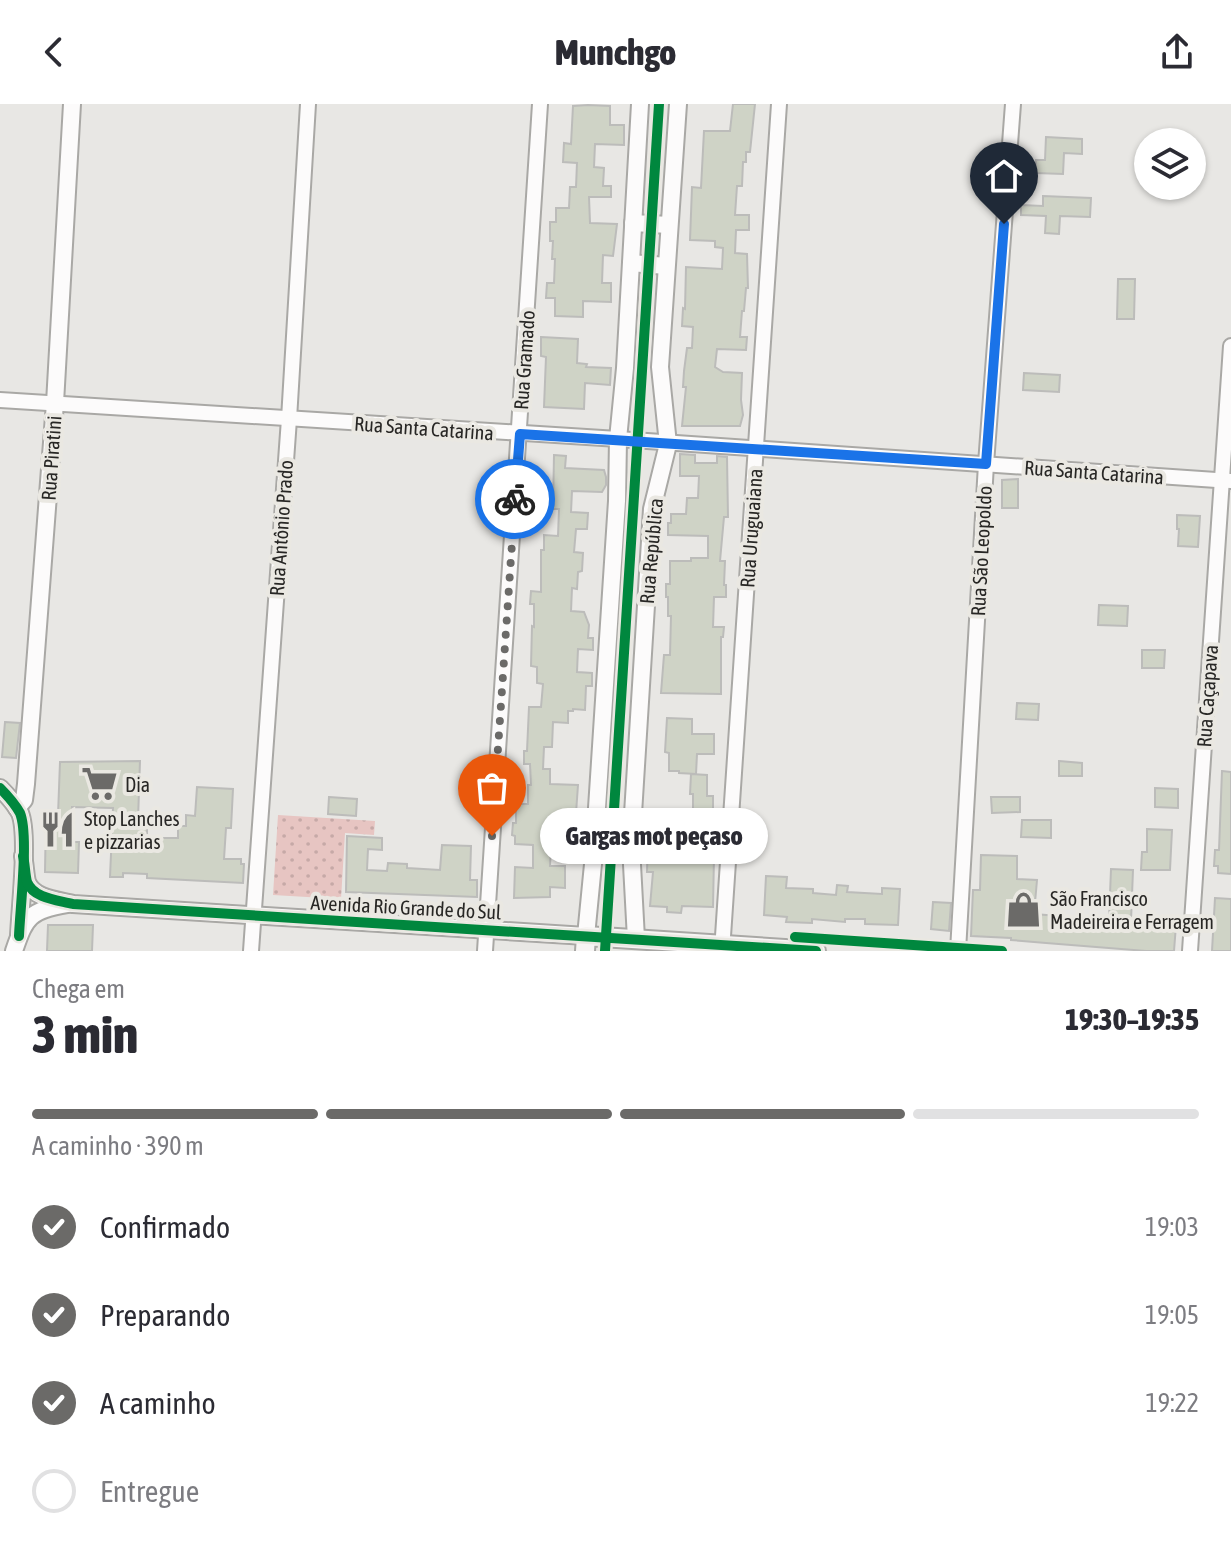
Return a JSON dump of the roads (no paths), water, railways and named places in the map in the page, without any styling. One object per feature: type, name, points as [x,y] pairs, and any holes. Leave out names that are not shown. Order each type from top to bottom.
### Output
[{"type":"main road","name":"Avenida Rio Grande do Sul","points":[[586,943],[816,951]]},
{"type":"street","name":"Rua Piratini","points":[[17,808],[24,800],[26,784],[55,403],[72,104]]},
{"type":"street","name":"Rua Antônio Prado","points":[[251,951],[308,104]]},
{"type":"street","name":"Rua Gramado","points":[[485,951],[540,104]]},
{"type":"street","name":"Rua República","points":[[586,943],[617,501],[618,439],[640,104]]},
{"type":"street","name":"Rua República","points":[[634,945],[631,846],[652,509],[668,444],[660,367],[678,104]]},
{"type":"street","name":"Rua Uruguaiana","points":[[722,948],[779,104]]},
{"type":"street","name":"Rua São Leopoldo","points":[[958,951],[986,464],[1013,104]]},
{"type":"street","points":[[633,223],[669,225]]},
{"type":"street","points":[[631,263],[666,266]]},
{"type":"street","name":"Rua Caçapava","points":[[1190,951],[1226,480],[1231,346]]},
{"type":"street","name":"Rua Santa Catarina","points":[[0,400],[1226,480]]},
{"type":"street","points":[[0,788],[17,808]]},
{"type":"street","name":"Avenida Rio Grande do Sul","points":[[16,943],[23,856],[22,820],[17,808]]},
{"type":"street","name":"Avenida Rio Grande do Sul","points":[[23,856],[27,882],[32,889],[44,897],[73,904],[486,929],[586,943]]},
{"type":"street","name":"Avenida Rio Grande do Sul","points":[[16,943],[30,916],[50,907],[73,904]]},
{"type":"place","name":"Dia","points":[[99,784]]},
{"type":"place","name":"Stop Lanches e pizzarias","points":[[58,829]]},
{"type":"place","name":"Gargas mot peçaso","points":[[492,836]]},
{"type":"place","name":"São Francisco Madeireira e Ferragem","points":[[1024,910]]}]
